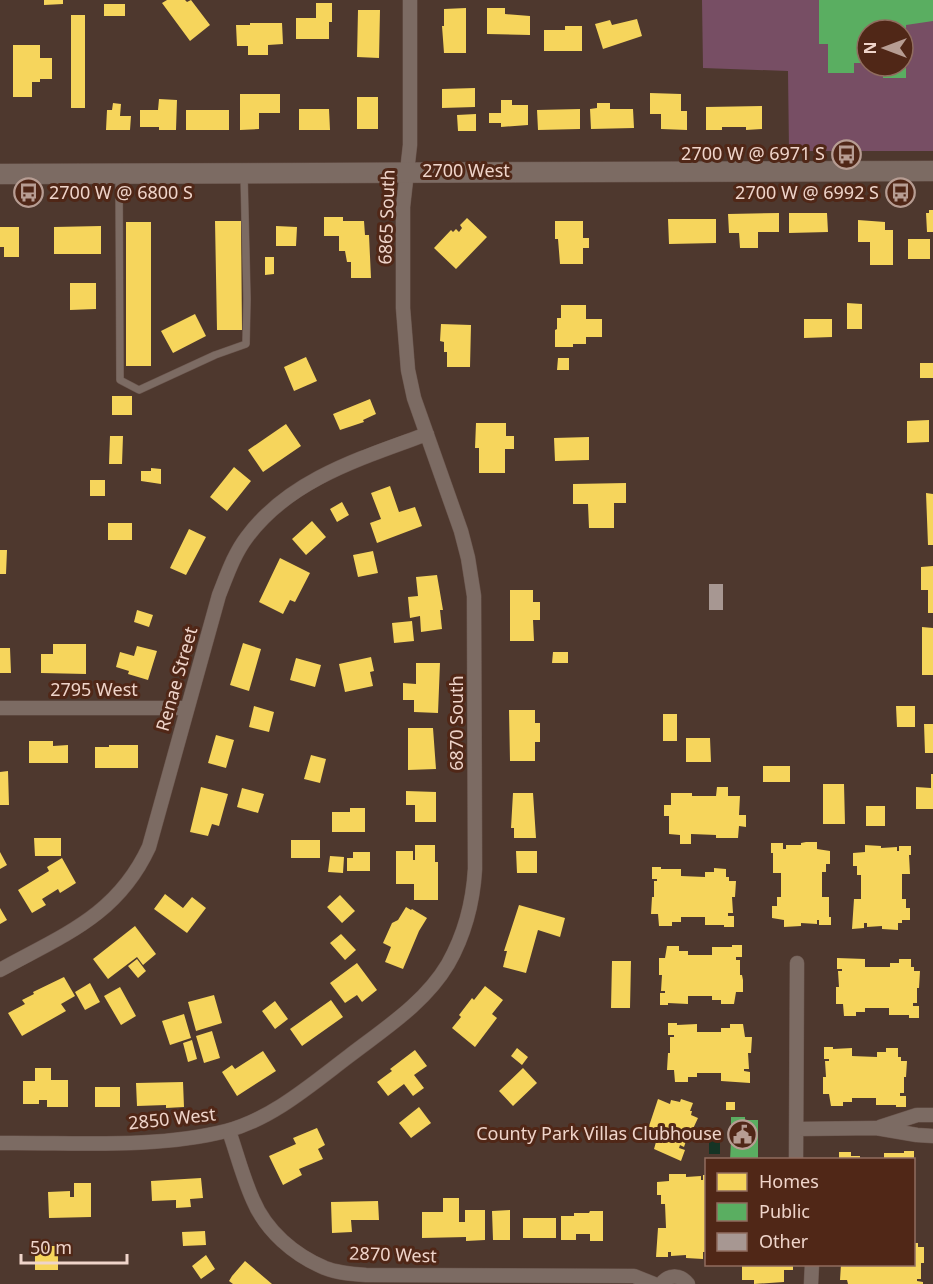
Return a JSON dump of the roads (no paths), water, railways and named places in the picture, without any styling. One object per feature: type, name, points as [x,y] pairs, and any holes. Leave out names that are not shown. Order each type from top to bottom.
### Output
[{"type":"main road","name":"2700 West","points":[[0,174],[933,171]]},
{"type":"street","name":"6865 South","points":[[410,0],[410,145],[403,207],[405,339],[414,398],[427,434]]},
{"type":"street","name":"Renae Street","points":[[0,970],[90,919],[115,898],[133,878],[149,847],[219,595],[231,565],[247,537],[267,514],[288,496],[312,481],[339,468],[427,434]]},
{"type":"street","name":"6870 South","points":[[416,1003],[434,986],[460,941],[473,893],[475,869],[474,596],[462,531],[427,434]]},
{"type":"street","name":"2795 West","points":[[0,708],[187,708]]},
{"type":"street","points":[[796,1158],[797,963]]},
{"type":"street","name":"2850 West","points":[[0,1143],[156,1142],[199,1138],[229,1131],[266,1115],[300,1093],[416,1003]]},
{"type":"street","points":[[876,1128],[917,1115],[933,1115]]},
{"type":"street","points":[[797,1129],[876,1128],[917,1136],[933,1136]]},
{"type":"street","name":"2870 West","points":[[229,1131],[253,1201],[265,1222],[281,1240],[303,1257],[326,1268],[366,1275],[634,1276],[654,1284]]},
{"type":"street","points":[[812,1266],[812,1284]]},
{"type":"street","points":[[661,1284],[665,1279],[675,1276],[687,1284]]},
{"type":"lane","points":[[119,172],[120,380],[139,390],[214,355],[246,344],[244,172]]},
{"type":"place","name":"2700 W @ 6971 S","points":[[846,154]]},
{"type":"place","name":"2700 W @ 6800 S","points":[[28,193]]},
{"type":"place","name":"2700 W @ 6992 S","points":[[900,193]]},
{"type":"place","name":"County Park Villas Clubhouse","points":[[743,1134]]}]
